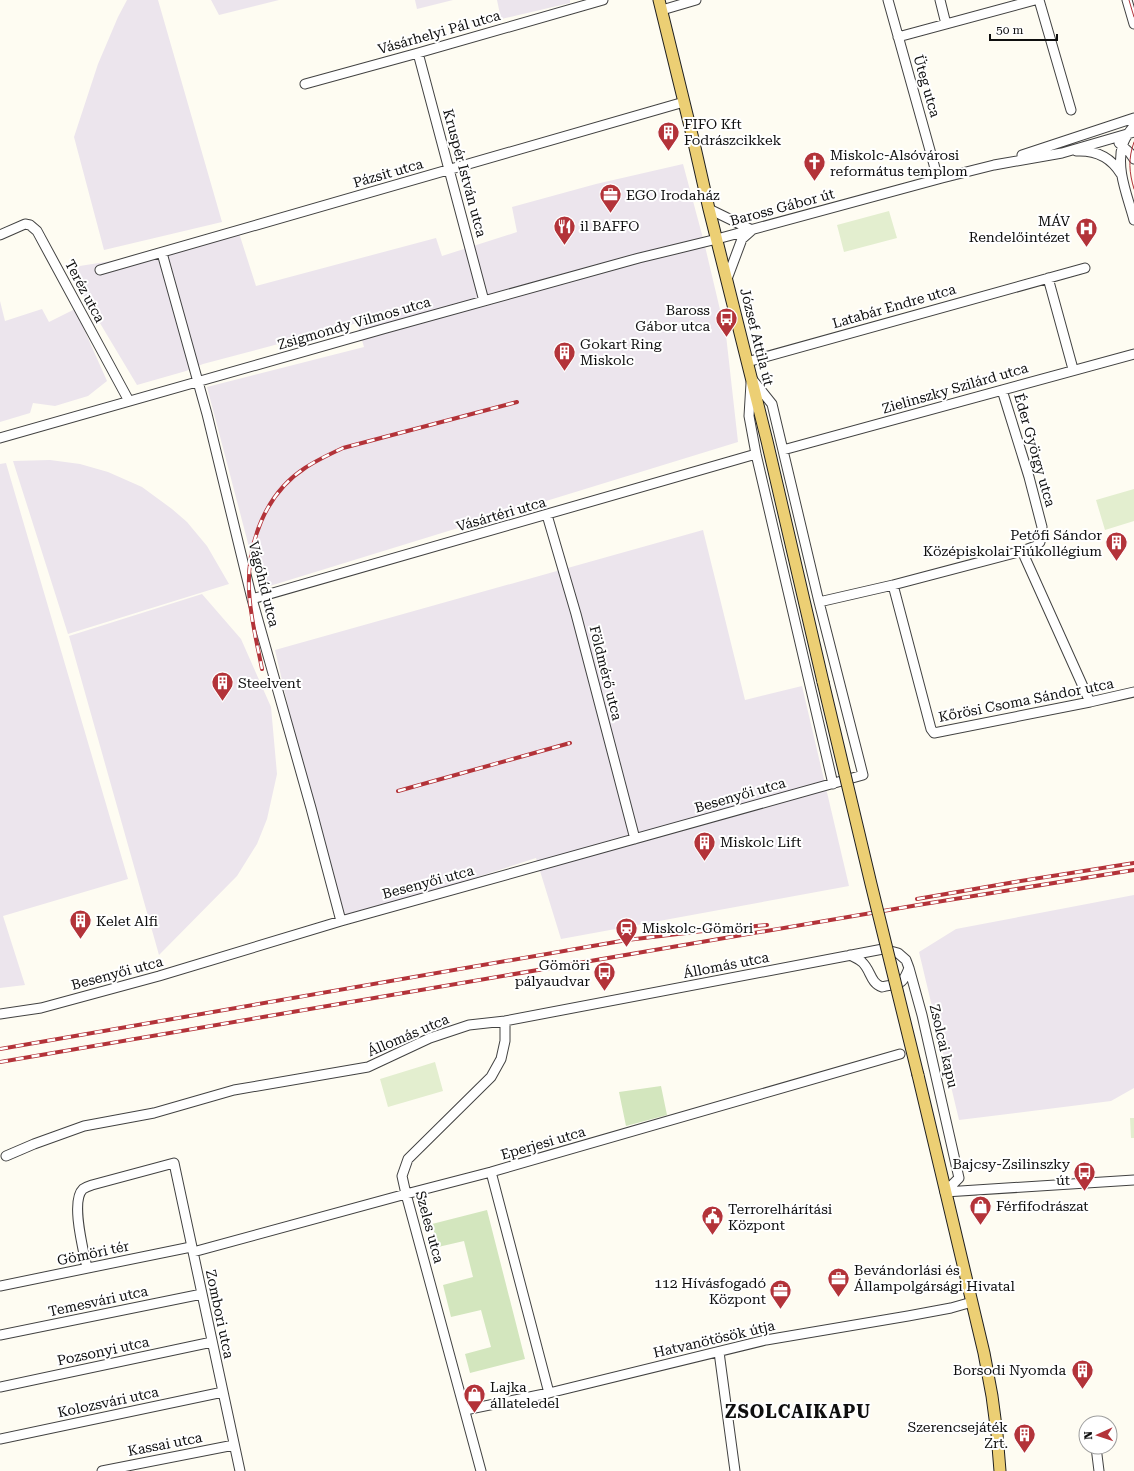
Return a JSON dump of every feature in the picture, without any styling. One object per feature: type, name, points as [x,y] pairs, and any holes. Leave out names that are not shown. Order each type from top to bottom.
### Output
[{"type":"main road","name":"József Attila út","points":[[660,5],[751,377],[945,1192]]},
{"type":"main road","points":[[945,1192],[972,1302],[992,1396],[997,1434],[999,1470]]},
{"type":"street","name":"Vásárhelyi Pál utca","points":[[305,84],[603,0]]},
{"type":"street","points":[[660,5],[696,0]]},
{"type":"street","name":"Üteg utca","points":[[888,0],[938,179]]},
{"type":"street","points":[[940,0],[946,24]]},
{"type":"street","points":[[898,37],[1035,0]]},
{"type":"street","points":[[1039,0],[1070,110]]},
{"type":"street","points":[[1127,0],[1134,24]]},
{"type":"street","name":"Kruspér István utca","points":[[418,53],[484,301]]},
{"type":"street","name":"Pázsit utca","points":[[100,270],[684,102]]},
{"type":"street","name":"Baross Gábor út","points":[[994,165],[1134,118]]},
{"type":"street","points":[[1134,126],[1131,133],[1122,145],[1121,159],[1122,177],[1134,220]]},
{"type":"street","points":[[1086,133],[1106,135],[1112,138],[1122,145],[1134,159]]},
{"type":"street","name":"Baross Gábor út","points":[[717,239],[938,179],[994,165],[1065,152],[1131,133]]},
{"type":"street","points":[[1065,152],[1083,151],[1100,155],[1113,164],[1122,177]]},
{"type":"street","points":[[709,209],[752,230],[742,239],[727,279]]},
{"type":"street","name":"Teréz utca","points":[[0,235],[26,224],[30,225],[37,231],[129,401]]},
{"type":"street","name":"Zsigmondy Vilmos utca","points":[[0,438],[484,301],[639,258],[717,239]]},
{"type":"street","name":"Vágóhíd utca","points":[[162,253],[198,381],[252,599],[341,921]]},
{"type":"street","name":"Latabár Endre utca","points":[[747,362],[1085,268]]},
{"type":"street","points":[[1048,278],[1073,369]]},
{"type":"street","name":"Zielinszky Szilárd utca","points":[[784,450],[1073,369],[1134,354]]},
{"type":"street","points":[[751,377],[772,404],[819,602],[893,585],[1022,551],[1090,702]]},
{"type":"street","points":[[751,377],[749,416],[756,454],[833,784]]},
{"type":"street","name":"Éder György utca","points":[[1002,390],[1029,477],[1042,527],[1040,542],[1036,546],[1022,551]]},
{"type":"street","name":"Vásártéri utca","points":[[252,599],[756,454]]},
{"type":"street","name":"Földmérő utca","points":[[547,515],[576,614],[635,839]]},
{"type":"street","name":"Kőrösi Csoma Sándor utca","points":[[893,585],[931,729],[934,733],[1134,692]]},
{"type":"street","name":"Besenyői utca","points":[[0,1014],[41,1008],[146,980],[341,921],[863,775],[819,602]]},
{"type":"street","name":"Zsolcai kapu","points":[[850,955],[883,949],[898,953],[906,960],[959,1178],[945,1192]]},
{"type":"street","points":[[850,955],[862,962],[869,970],[873,981],[882,987],[900,984],[905,978],[909,968]]},
{"type":"street","name":"Állomás utca","points":[[6,1156],[84,1126],[154,1114],[234,1090],[368,1067],[430,1038],[470,1025],[505,1021],[850,955]]},
{"type":"street","name":"Szeles utca","points":[[481,1471],[402,1176],[408,1159],[491,1077],[501,1059],[505,1041],[505,1021]]},
{"type":"street","name":"Eperjesi utca","points":[[192,1249],[491,1172],[900,1054]]},
{"type":"street","name":"Zombori utca","points":[[87,1268],[78,1216],[78,1199],[83,1190],[92,1185],[174,1163],[240,1471]]},
{"type":"street","points":[[491,1172],[549,1393]]},
{"type":"street","points":[[945,1192],[1134,1180]]},
{"type":"street","name":"Gömöri tér","points":[[0,1286],[87,1268],[192,1249]]},
{"type":"street","name":"Temesvári utca","points":[[0,1335],[202,1294]]},
{"type":"street","name":"Hatvanötösök útja","points":[[465,1410],[549,1393],[766,1340],[908,1316],[951,1308],[972,1302]]},
{"type":"street","name":"Pozsonyi utca","points":[[0,1387],[212,1342]]},
{"type":"street","points":[[719,1352],[735,1471]]},
{"type":"street","name":"Kolozsvári utca","points":[[0,1439],[223,1392]]},
{"type":"street","name":"Kassai utca","points":[[102,1471],[234,1444]]},
{"type":"street","points":[[1097,1455],[1099,1471]]},
{"type":"shaded area","points":[[127,0],[158,0],[222,222],[104,250],[74,137],[98,64]]},
{"type":"shaded area","points":[[211,0],[279,0],[219,15]]},
{"type":"shaded area","points":[[415,0],[453,0],[417,9]]},
{"type":"shaded area","points":[[497,0],[570,0],[570,3],[501,19]]},
{"type":"shaded area","points":[[683,164],[704,242],[726,335],[738,442],[260,589],[207,387],[364,347],[357,323],[203,364],[186,371],[137,385],[67,268],[162,253],[238,230],[256,286],[436,238],[442,256],[517,232],[512,207],[596,184]]},
{"type":"shaded area","points":[[0,301],[5,321],[42,309],[49,322],[75,309],[107,381],[88,396],[55,406],[33,403],[30,413],[0,422]]},
{"type":"shaded area","points":[[50,460],[80,464],[108,472],[142,487],[187,522],[207,546],[229,584],[68,634],[13,461]]},
{"type":"shaded area","points":[[6,463],[128,879],[3,916],[25,985],[0,988],[0,464]]},
{"type":"shaded area","points":[[703,530],[745,700],[802,686],[849,886],[561,939],[536,858],[341,921],[314,819],[275,650]]},
{"type":"shaded area","points":[[202,594],[241,639],[271,707],[277,774],[267,819],[257,844],[237,876],[159,955],[69,636]]},
{"type":"shaded area","points":[[1134,895],[1134,1088],[1111,1101],[959,1120],[919,952],[956,929]]},
{"type":"green space","points":[[889,211],[897,238],[844,252],[837,225]]},
{"type":"green space","points":[[1134,489],[1134,521],[1105,530],[1096,500]]},
{"type":"green space","points":[[435,1062],[443,1091],[388,1107],[380,1079]]},
{"type":"green space","points":[[661,1086],[667,1115],[626,1126],[619,1092]]},
{"type":"green space","points":[[1130,1118],[1134,1118],[1134,1138],[1131,1138]]},
{"type":"green space","points":[[487,1210],[525,1359],[470,1373],[465,1354],[491,1347],[481,1310],[451,1317],[443,1285],[473,1277],[464,1241],[438,1247],[432,1224]]},
{"type":"tram line","points":[[1129,0],[1134,17]]},
{"type":"tram line","points":[[1134,142],[1130,166],[1134,189]]},
{"type":"railway","points":[[262,669],[251,610],[249,572],[251,555],[261,521],[279,491],[305,468],[343,448],[517,402]]},
{"type":"railway","points":[[398,791],[570,743]]},
{"type":"railway","points":[[917,899],[1134,863]]},
{"type":"railway","points":[[0,1062],[918,905],[1134,870]]},
{"type":"railway","points":[[0,1049],[627,940],[767,925]]},
{"type":"place","name":"FIFO Kft Fodrászcikkek","points":[[668,152]]},
{"type":"place","name":"Miskolc-Alsóvárosi református templom","points":[[815,182]]},
{"type":"place","name":"EGO Irodaház","points":[[611,214]]},
{"type":"place","name":"il BAFFO","points":[[565,246]]},
{"type":"place","name":"MÁV Rendelőintézet","points":[[1086,248]]},
{"type":"place","name":"Baross Gábor utca","points":[[726,338]]},
{"type":"place","name":"Gokart Ring Miskolc","points":[[564,372]]},
{"type":"place","name":"Petőfi Sándor Középiskolai Fiúkollégium","points":[[1117,562]]},
{"type":"place","name":"Steelvent","points":[[222,702]]},
{"type":"place","name":"Miskolc Lift","points":[[705,862]]},
{"type":"place","name":"Kelet Alfi","points":[[80,940]]},
{"type":"place","name":"Miskolc-Gömöri","points":[[627,948]]},
{"type":"place","name":"Gömöri pályaudvar","points":[[605,992]]},
{"type":"place","name":"Bajcsy-Zsilinszky út","points":[[1085,1192]]},
{"type":"place","name":"Férfifodrászat","points":[[980,1226]]},
{"type":"place","name":"Terrorelhárítási Központ","points":[[712,1236]]},
{"type":"place","name":"Bevándorlási és Állampolgársági Hivatal","points":[[839,1298]]},
{"type":"place","name":"112 Hívásfogadó Központ","points":[[781,1310]]},
{"type":"place","name":"Borsodi Nyomda","points":[[1082,1390]]},
{"type":"place","name":"Lajka állateledel","points":[[475,1414]]},
{"type":"place","name":"Szerencsejáték Zrt.","points":[[1024,1454]]},
{"type":"district","name":"ZSOLCAIKAPU","points":[[798,1411]]}]
